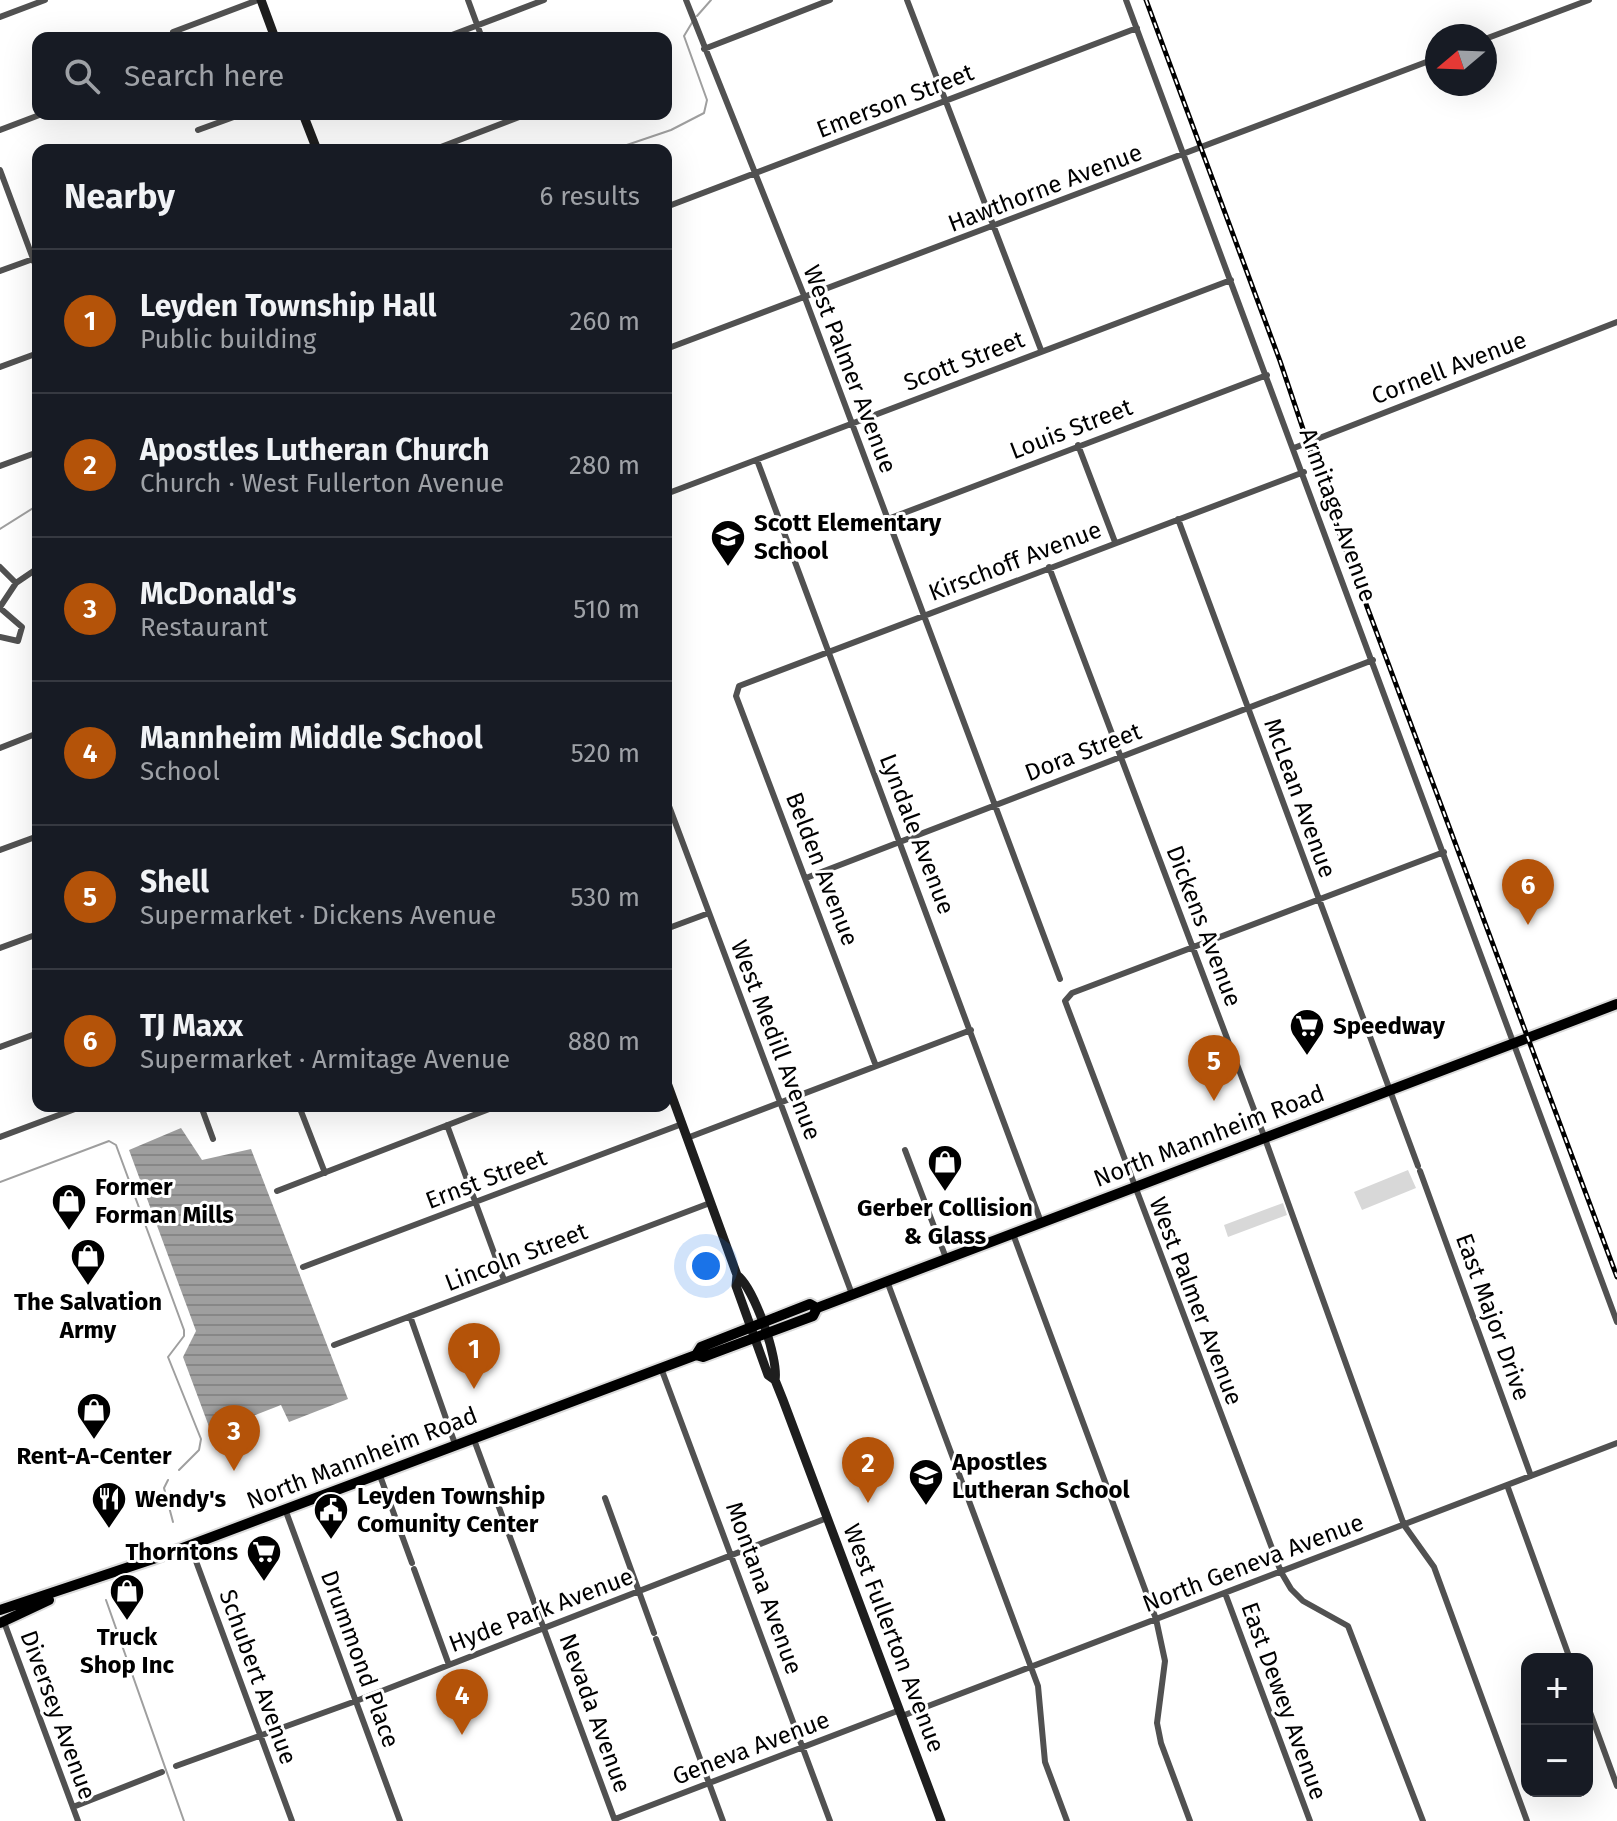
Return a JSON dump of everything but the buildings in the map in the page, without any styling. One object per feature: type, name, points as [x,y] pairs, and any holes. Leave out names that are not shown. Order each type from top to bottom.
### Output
[{"type":"main road","name":"North Mannheim Road","points":[[0,1610],[190,1545],[696,1355],[703,1357],[760,1336],[813,1316],[817,1308],[852,1294],[1617,1004]]},
{"type":"main road","name":"North Mannheim Road","points":[[696,1355],[701,1347],[756,1324],[810,1304],[817,1308]]},
{"type":"main road","name":"North Mannheim Road","points":[[2,1622],[87,1582]]},
{"type":"street","points":[[0,17],[45,0]]},
{"type":"street","points":[[173,32],[259,0],[272,32]]},
{"type":"street","points":[[468,0],[480,32]]},
{"type":"street","points":[[459,32],[544,0]]},
{"type":"street","points":[[801,0],[804,10]]},
{"type":"street","points":[[704,49],[830,0]]},
{"type":"street","points":[[907,0],[1041,350]]},
{"type":"street","name":"Armitage Avenue","points":[[1126,0],[1516,1042],[1617,1322]]},
{"type":"street","points":[[1497,34],[1589,0]]},
{"type":"street","name":"West Palmer Avenue","points":[[687,4],[805,298],[1060,979]]},
{"type":"street","name":"Emerson Street","points":[[672,205],[1137,28]]},
{"type":"street","name":"Hawthorne Avenue","points":[[672,347],[1425,63]]},
{"type":"street","points":[[0,130],[32,118]]},
{"type":"street","points":[[198,130],[226,120]]},
{"type":"street","points":[[305,120],[315,144]]},
{"type":"street","points":[[447,144],[505,120]]},
{"type":"street","points":[[0,170],[2,184],[32,257]]},
{"type":"street","points":[[0,271],[32,259]]},
{"type":"street","name":"Scott Street","points":[[672,492],[1231,280]]},
{"type":"street","name":"Cornell Avenue","points":[[1294,448],[1617,322]]},
{"type":"street","points":[[0,367],[32,355]]},
{"type":"street","name":"Louis Street","points":[[888,519],[1267,375]]},
{"type":"street","points":[[1078,445],[1115,542]]},
{"type":"street","points":[[0,466],[32,454]]},
{"type":"street","name":"Lyndale Avenue","points":[[757,460],[1041,1222]]},
{"type":"street","name":"Kirschoff Avenue","points":[[739,686],[1304,472]]},
{"type":"street","name":"McLean Avenue","points":[[1178,519],[1390,1089]]},
{"type":"street","points":[[0,567],[16,583]]},
{"type":"street","name":"Dickens Avenue","points":[[1049,567],[1264,1136],[1404,1525],[1434,1567],[1527,1821]]},
{"type":"street","points":[[0,637],[18,641],[22,627],[0,608],[16,583],[32,572]]},
{"type":"street","name":"Dora Street","points":[[806,878],[1373,660]]},
{"type":"street","name":"Belden Avenue","points":[[739,686],[736,696],[876,1066]]},
{"type":"street","points":[[0,748],[32,735]]},
{"type":"street","name":"West Medill Avenue","points":[[672,814],[852,1294]]},
{"type":"street","points":[[0,850],[32,838]]},
{"type":"street","points":[[1193,946],[1444,852]]},
{"type":"street","points":[[672,927],[709,913]]},
{"type":"street","points":[[0,948],[32,936]]},
{"type":"street","name":"West Palmer Avenue","points":[[1193,946],[1066,998],[1065,1009],[1281,1572],[1303,1601],[1348,1626],[1423,1821]]},
{"type":"street","points":[[687,1138],[971,1030]]},
{"type":"street","points":[[0,1047],[32,1035]]},
{"type":"street","name":"East Major Drive","points":[[1390,1089],[1531,1476]]},
{"type":"street","name":"West Fullerton Avenue","points":[[672,1096],[737,1275],[736,1286],[777,1368],[775,1380],[941,1821]]},
{"type":"street","points":[[0,1137],[67,1112]]},
{"type":"street","points":[[203,1112],[213,1139]]},
{"type":"street","points":[[301,1112],[325,1173]]},
{"type":"street","points":[[277,1191],[481,1112]]},
{"type":"street","name":"Ernst Street","points":[[303,1267],[682,1124]]},
{"type":"street","points":[[447,1125],[504,1280]]},
{"type":"street","points":[[905,1150],[946,1258]]},
{"type":"street","name":"Lincoln Street","points":[[334,1345],[710,1203]]},
{"type":"street","points":[[1013,1233],[1156,1619],[1165,1661],[1157,1723],[1161,1743],[1190,1821]]},
{"type":"street","points":[[887,1281],[1031,1667],[1040,1700],[1045,1762],[1067,1821]]},
{"type":"street","points":[[410,1316],[455,1444]]},
{"type":"street","name":"Montana Avenue","points":[[661,1368],[830,1821]]},
{"type":"street","name":"Nevada Avenue","points":[[473,1437],[615,1820]]},
{"type":"street","name":"North Geneva Avenue","points":[[901,1713],[1031,1667],[1617,1443]]},
{"type":"street","points":[[379,1473],[449,1665]]},
{"type":"street","points":[[1507,1485],[1568,1653]]},
{"type":"street","points":[[605,1498],[723,1821]]},
{"type":"street","name":"Drummond Place","points":[[285,1509],[400,1821]]},
{"type":"street","name":"Hyde Park Avenue","points":[[176,1766],[356,1701],[827,1518]]},
{"type":"street","name":"Schubert Avenue","points":[[190,1545],[292,1821]]},
{"type":"street","name":"East Dewey Avenue","points":[[1225,1593],[1310,1821]]},
{"type":"street","name":"Diversey Avenue","points":[[2,1622],[78,1821]]},
{"type":"street","name":"Geneva Avenue","points":[[615,1820],[901,1713]]},
{"type":"street","points":[[1593,1720],[1617,1786]]},
{"type":"street","points":[[73,1807],[162,1772]]},
{"type":"shaded area","points":[[181,1128],[202,1160],[251,1149],[348,1399],[289,1422],[281,1405],[211,1432],[183,1357],[196,1331],[129,1150]]},
{"type":"shaded area","points":[[1408,1170],[1416,1188],[1362,1210],[1354,1192]]},
{"type":"shaded area","points":[[1283,1203],[1287,1215],[1228,1237],[1224,1225]]},
{"type":"waterway","points":[[697,16],[711,0]]},
{"type":"waterway","points":[[630,144],[671,130],[704,113],[707,100],[684,36],[693,21]]},
{"type":"waterway","points":[[0,529],[32,509]]},
{"type":"waterway","points":[[0,1182],[109,1141],[116,1145],[184,1330],[184,1336],[168,1357],[201,1439],[199,1450],[179,1470]]},
{"type":"waterway","points":[[168,1480],[164,1488],[173,1522]]},
{"type":"waterway","points":[[106,1600],[184,1821]]},
{"type":"railway","points":[[1146,0],[1280,361],[1325,494],[1617,1277]]},
{"type":"place","name":"Scott Elementary School","points":[[728,568]]},
{"type":"place","name":"TJ Maxx","points":[[1528,925]]},
{"type":"place","name":"Speedway","points":[[1307,1057]]},
{"type":"place","name":"Shell","points":[[1214,1101]]},
{"type":"place","name":"Gerber Collision & Glass","points":[[945,1193]]},
{"type":"place","name":"Former Forman Mills","points":[[69,1232]]},
{"type":"place","name":"The Salvation Army","points":[[88,1287]]},
{"type":"place","name":"Leyden Township Hall","points":[[474,1389]]},
{"type":"place","name":"Rent-A-Center","points":[[94,1441]]},
{"type":"place","name":"McDonald's","points":[[234,1471]]},
{"type":"place","name":"Apostles Lutheran Church","points":[[868,1503]]},
{"type":"place","name":"Apostles Lutheran School","points":[[926,1507]]},
{"type":"place","name":"Wendy's","points":[[109,1530]]},
{"type":"place","name":"Leyden Township Comunity Center","points":[[331,1541]]},
{"type":"place","name":"Thorntons","points":[[264,1583]]},
{"type":"place","name":"Truck Shop Inc","points":[[127,1622]]},
{"type":"place","name":"Mannheim Middle School","points":[[462,1735]]}]
